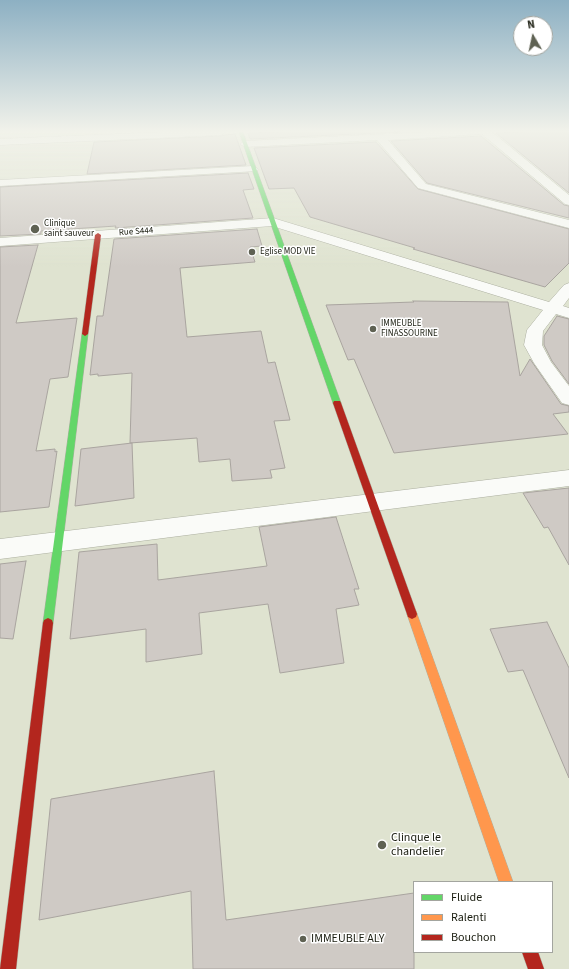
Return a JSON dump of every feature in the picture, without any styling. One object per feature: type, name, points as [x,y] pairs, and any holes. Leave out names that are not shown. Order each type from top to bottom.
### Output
[{"type":"street","points":[[0,183],[104,177]]},
{"type":"street","points":[[256,177],[373,502],[506,881]]},
{"type":"street","points":[[415,177],[422,186],[569,224]]},
{"type":"street","points":[[540,177],[569,201]]},
{"type":"street","points":[[273,222],[561,310]]},
{"type":"street","name":"Rue S444","points":[[0,242],[273,222]]},
{"type":"street","points":[[8,969],[57,542],[98,235]]},
{"type":"street","points":[[569,288],[561,310],[535,330],[533,345],[543,363],[569,399]]},
{"type":"street","points":[[0,549],[569,478]]},
{"type":"street","points":[[530,953],[536,969]]},
{"type":"building","points":[[173,177],[250,177],[254,189],[243,190],[253,218],[115,228],[116,226],[41,231],[41,234],[0,236],[0,187]]},
{"type":"building","points":[[265,177],[407,177],[418,189],[569,229],[569,263],[545,287],[413,249],[415,248],[310,217],[294,188],[269,189]]},
{"type":"building","points":[[422,177],[531,177],[564,205],[569,206],[569,218],[427,183]]},
{"type":"building","points":[[550,177],[569,177],[569,193]]},
{"type":"building","points":[[257,229],[262,246],[250,247],[255,262],[180,268],[187,337],[261,331],[268,363],[275,362],[290,420],[274,421],[285,468],[270,470],[272,478],[232,481],[230,459],[199,462],[197,438],[130,443],[132,373],[98,376],[98,374],[90,375],[97,316],[103,316],[114,239]]},
{"type":"building","points":[[38,245],[16,323],[77,318],[68,377],[50,379],[36,451],[55,449],[55,452],[57,451],[49,507],[0,512],[0,247]]},
{"type":"building","points":[[413,301],[508,302],[520,376],[530,359],[561,404],[569,406],[569,412],[553,414],[568,434],[394,453],[354,359],[348,360],[326,305],[414,302]]},
{"type":"building","points":[[557,316],[569,319],[569,384],[552,361],[544,345],[544,336]]},
{"type":"building","points":[[132,443],[134,498],[75,506],[81,449]]},
{"type":"building","points":[[569,488],[569,565],[548,527],[544,528],[523,493]]},
{"type":"building","points":[[336,517],[359,589],[354,589],[359,605],[336,609],[344,663],[280,673],[268,604],[199,613],[202,654],[146,662],[146,629],[70,639],[79,552],[157,544],[158,580],[267,566],[259,527]]},
{"type":"building","points":[[26,561],[13,639],[0,638],[0,564]]},
{"type":"building","points":[[547,622],[569,668],[569,778],[523,670],[508,672],[490,629]]},
{"type":"building","points":[[214,771],[226,920],[413,893],[414,969],[193,969],[191,891],[39,920],[51,799]]},
{"type":"traffic: fast","points":[[257,177],[337,403]]},
{"type":"traffic: fast","points":[[48,623],[85,334]]},
{"type":"traffic: slow","points":[[412,614],[506,881]]},
{"type":"traffic: jam","points":[[85,334],[98,235]]},
{"type":"traffic: jam","points":[[337,403],[412,614]]},
{"type":"traffic: jam","points":[[8,969],[48,623]]},
{"type":"traffic: jam","points":[[530,953],[536,969]]},
{"type":"place","name":"Clinique saint sauveur","points":[[35,229]]},
{"type":"place","name":"Eglise MOD VIE","points":[[252,252]]},
{"type":"place","name":"IMMEUBLE FINASSOURINE","points":[[373,329]]},
{"type":"place","name":"Clinque le chandelier","points":[[382,845]]},
{"type":"place","name":"IMMEUBLE ALY","points":[[303,939]]}]
